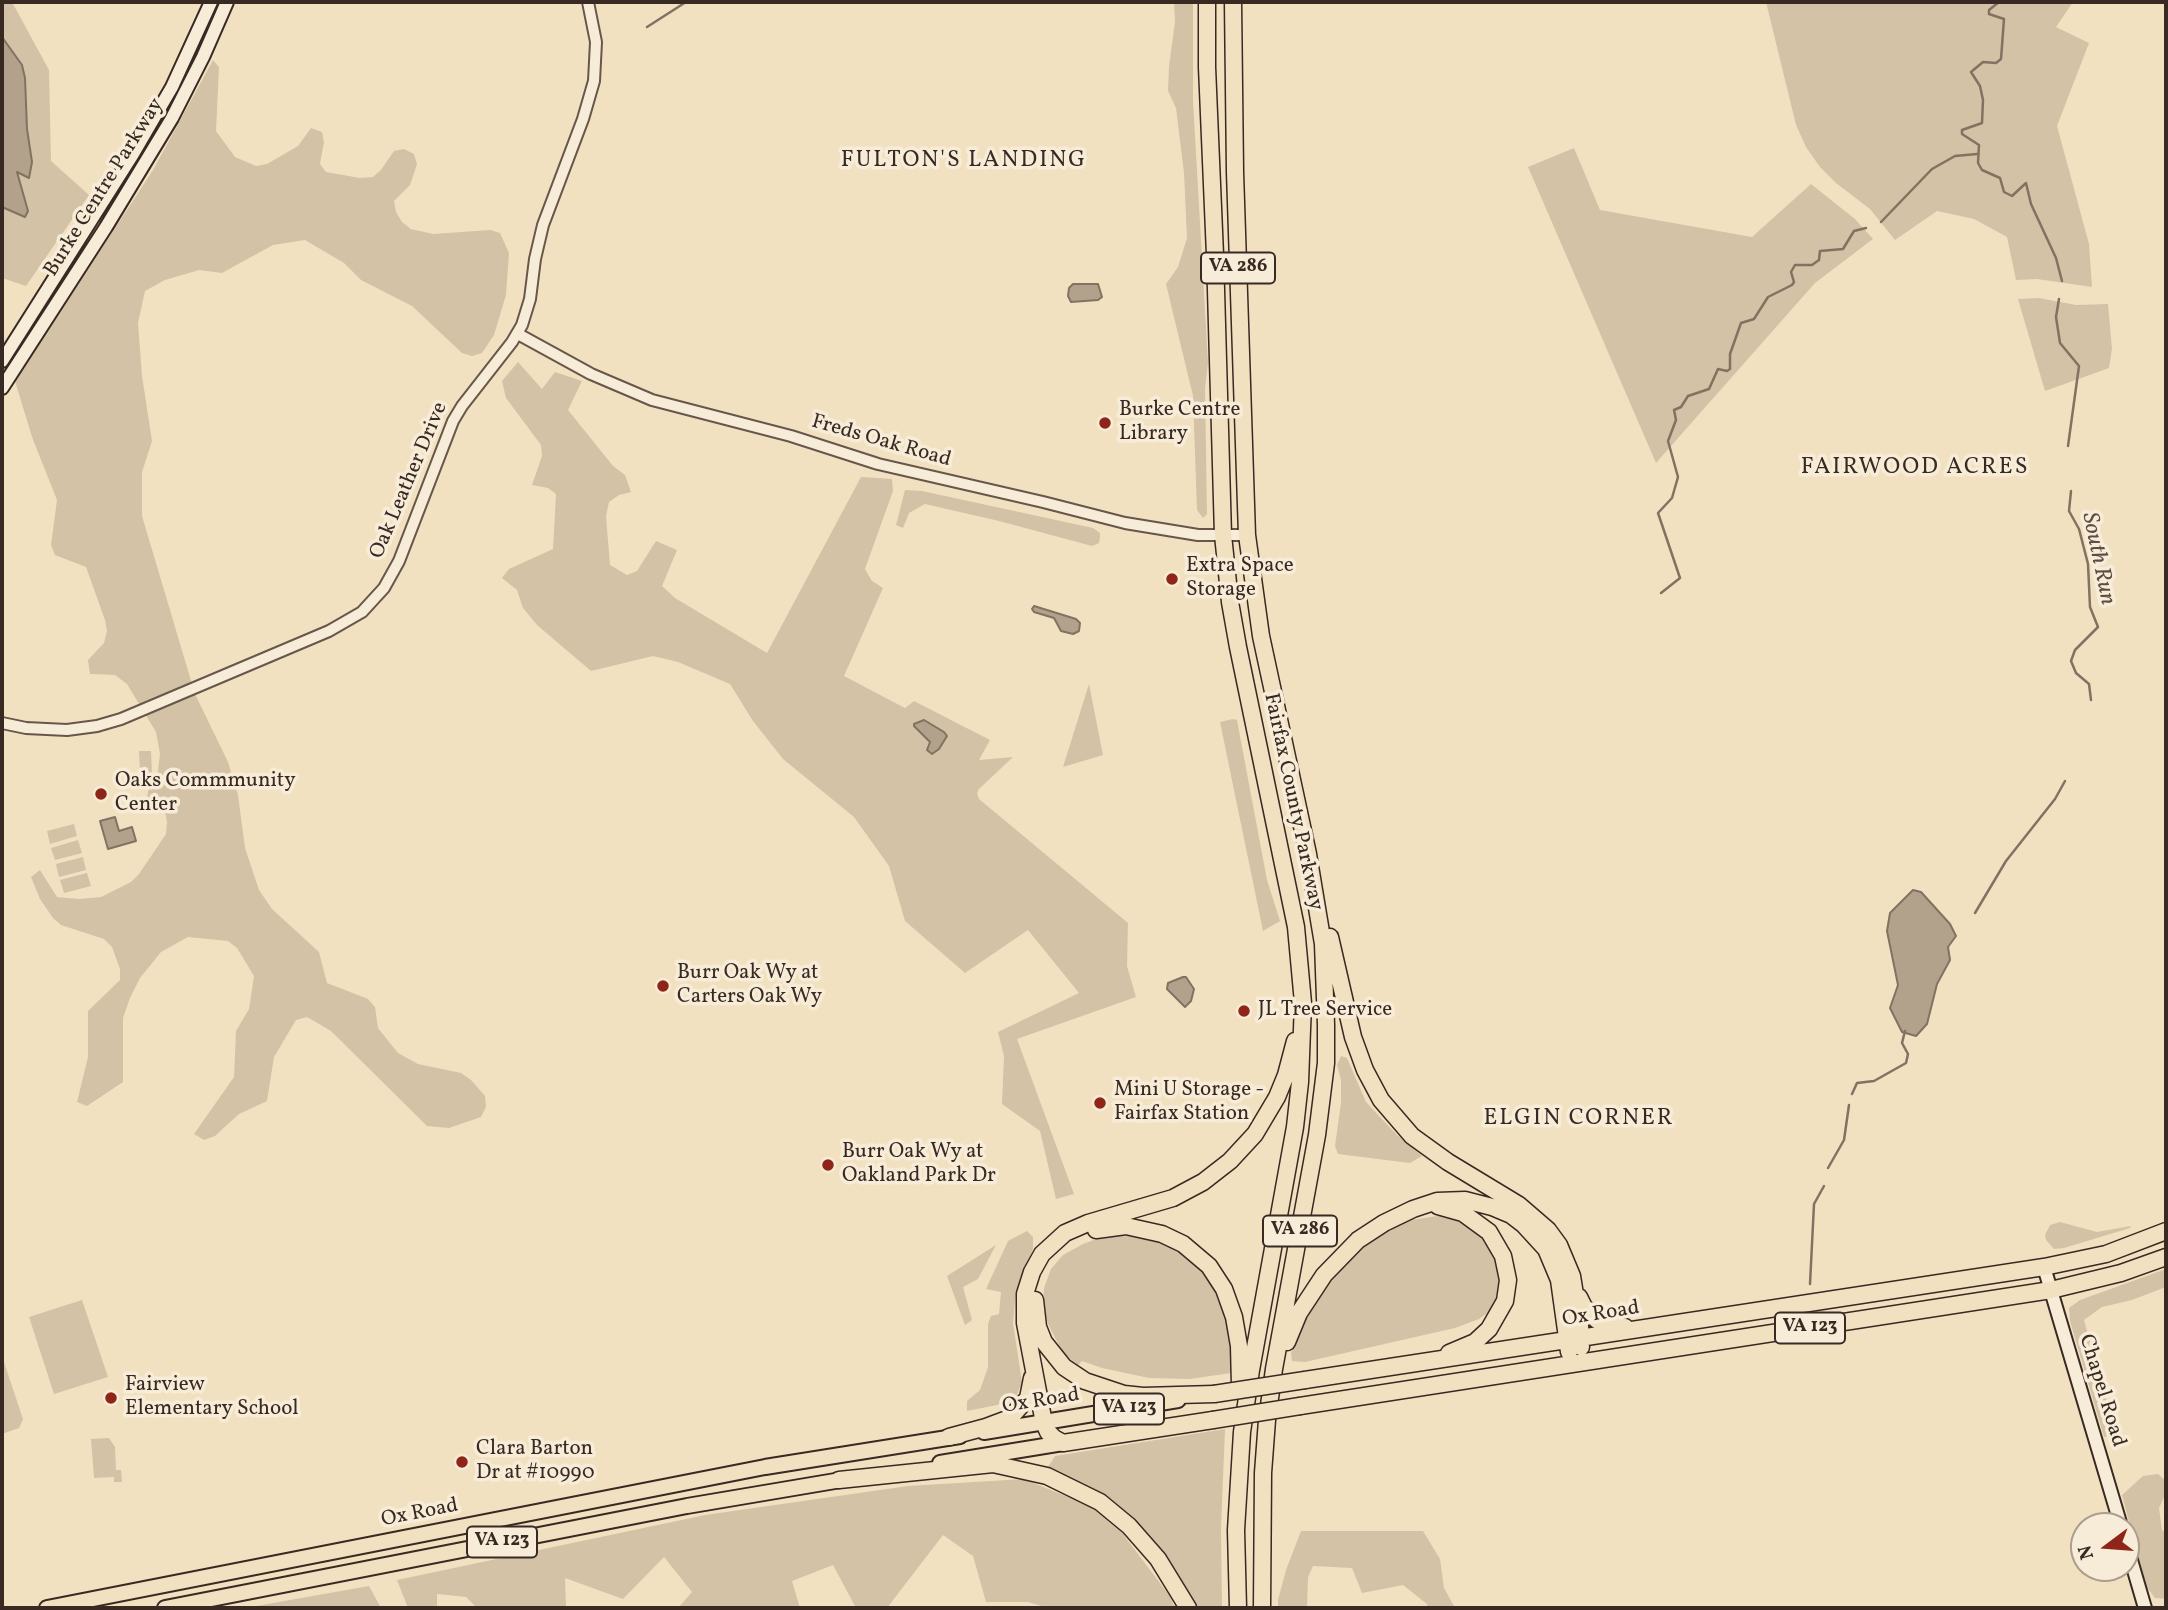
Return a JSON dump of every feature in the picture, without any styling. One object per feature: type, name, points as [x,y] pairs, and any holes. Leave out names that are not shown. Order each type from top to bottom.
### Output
[{"type":"highway","name":"Fairfax County Parkway","points":[[1207,2],[1223,535],[1238,647],[1296,927],[1303,1003],[1295,1127],[1242,1432],[1236,1530],[1238,1608]]},
{"type":"highway","name":"Fairfax County Parkway","points":[[1233,2],[1235,172],[1247,535],[1261,636],[1308,853],[1323,944],[1326,1025],[1326,1063],[1312,1165],[1274,1369],[1263,1473],[1262,1608]]},
{"type":"highway","points":[[1308,853],[1320,892],[1353,1037],[1365,1070],[1381,1100],[1412,1136],[1448,1162],[1535,1216],[1559,1245],[1584,1307],[1602,1322],[1624,1327],[1666,1326]]},
{"type":"highway","points":[[1063,1443],[1048,1432],[1044,1423],[1025,1323],[1025,1294],[1032,1272],[1048,1246],[1076,1227],[1157,1205],[1203,1182],[1237,1154],[1267,1116],[1286,1075],[1296,1036],[1296,927]]},
{"type":"highway","points":[[1263,1473],[1283,1357],[1289,1335],[1303,1306],[1324,1275],[1358,1240],[1395,1216],[1421,1206],[1450,1200],[1479,1203],[1511,1216],[1524,1225],[1546,1249],[1554,1266],[1575,1340]]},
{"type":"highway","points":[[1395,1367],[1447,1354],[1475,1342],[1497,1319],[1506,1301],[1503,1256],[1496,1242],[1481,1225],[1452,1209],[1421,1206]]},
{"type":"highway","points":[[1214,1394],[1164,1397],[1124,1394],[1085,1381],[1064,1367],[1044,1342],[1035,1314],[1037,1287],[1049,1260],[1070,1242],[1088,1233],[1126,1226],[1153,1231],[1183,1244],[1215,1273],[1231,1305],[1239,1346],[1236,1530]]},
{"type":"highway","name":"Ox Road","points":[[1214,1394],[2044,1267],[2106,1254],[2166,1231]]},
{"type":"highway","name":"Ox Road","points":[[1063,1443],[2051,1290],[2121,1273],[2166,1257]]},
{"type":"highway","points":[[1572,1276],[1575,1364]]},
{"type":"highway","points":[[949,1437],[1000,1423],[1019,1411],[1028,1398],[1031,1386],[1031,1354]]},
{"type":"highway","points":[[839,1480],[972,1464],[1010,1466],[1047,1476],[1083,1491],[1129,1526],[1158,1559],[1188,1608]]},
{"type":"main road","name":"Burke Centre Parkway","points":[[2,361],[134,154],[172,87],[211,2]]},
{"type":"main road","name":"Burke Centre Parkway","points":[[2,388],[106,227],[165,129],[203,58],[227,2]]},
{"type":"main road","name":"Chapel Road","points":[[2044,1267],[2117,1512]]},
{"type":"main road","name":"Ox Road","points":[[47,1608],[765,1467],[1214,1394]]},
{"type":"main road","name":"Ox Road","points":[[165,1608],[673,1509],[1063,1443]]},
{"type":"main road","points":[[2137,1582],[2145,1608]]},
{"type":"street","name":"Oak Leather Drive","points":[[2,723],[54,730],[106,724],[329,631],[362,612],[384,588],[395,571],[461,406],[518,334],[530,299],[543,225],[583,119],[594,81],[596,42],[588,2]]},
{"type":"street","name":"Freds Oak Road","points":[[518,334],[620,388],[652,400],[791,436],[846,455],[1125,523],[1184,534],[1247,535]]},
{"type":"shaded area","points":[[2,2],[12,2],[49,70],[51,161],[89,195],[26,286],[2,278]]},
{"type":"shaded area","points":[[1174,2],[1193,2],[1193,101],[1208,363],[1205,388],[1207,514],[1203,518],[1197,510],[1193,396],[1166,284],[1178,267],[1187,238],[1184,173],[1176,108],[1168,91],[1175,22]]},
{"type":"shaded area","points":[[1766,2],[2073,2],[2056,27],[2089,43],[2057,126],[2089,244],[2092,287],[2037,279],[2016,280],[2007,237],[1974,219],[1937,211],[1895,240],[1870,209],[1820,167],[1806,147],[1796,125]]},
{"type":"shaded area","points":[[2,37],[22,65],[25,78],[27,129],[32,162],[29,178],[17,172],[28,211],[25,217],[2,207]]},
{"type":"shaded area","points":[[213,60],[219,67],[216,131],[235,157],[256,166],[267,164],[298,146],[311,128],[322,132],[324,142],[320,164],[326,172],[360,178],[373,177],[394,151],[404,149],[414,154],[417,164],[410,185],[394,201],[402,222],[411,229],[433,234],[490,230],[500,233],[509,253],[506,295],[494,335],[482,353],[472,356],[462,353],[412,306],[361,280],[344,263],[305,240],[273,245],[222,273],[199,270],[165,280],[145,291],[138,323],[142,376],[152,441],[142,472],[142,516],[195,694],[228,762],[238,795],[245,848],[259,890],[272,909],[319,952],[327,983],[368,999],[375,1007],[378,1028],[398,1053],[418,1064],[461,1073],[485,1096],[486,1107],[481,1117],[449,1128],[427,1126],[331,1031],[307,1017],[296,1020],[274,1057],[267,1101],[239,1114],[215,1136],[204,1140],[194,1134],[234,1077],[236,1031],[249,1009],[254,976],[237,948],[228,941],[188,937],[161,952],[140,978],[130,998],[123,1018],[123,1082],[87,1106],[77,1102],[88,1057],[88,1011],[120,980],[120,969],[112,947],[104,939],[61,925],[53,918],[40,899],[31,877],[40,870],[57,897],[101,897],[131,882],[139,874],[166,834],[167,822],[165,811],[147,798],[149,786],[157,778],[160,754],[156,732],[127,684],[115,675],[90,674],[88,660],[104,643],[107,631],[105,620],[86,567],[55,555],[51,545],[57,500],[32,437],[15,381],[153,170]]},
{"type":"shaded area","points":[[1574,148],[1600,210],[1752,237],[1811,184],[1855,219],[1873,239],[1815,283],[1656,463],[1528,167]]},
{"type":"shaded area","points":[[1073,284],[1098,284],[1102,297],[1098,300],[1071,302],[1068,296],[1069,288]]},
{"type":"shaded area","points":[[2039,298],[2076,305],[2108,304],[2112,349],[2109,368],[2045,391],[2018,299]]},
{"type":"shaded area","points":[[518,362],[542,389],[555,372],[582,381],[568,410],[613,466],[625,475],[631,492],[619,495],[609,502],[606,516],[610,565],[627,575],[637,571],[656,541],[677,550],[662,586],[675,598],[767,653],[861,477],[892,479],[893,491],[865,569],[872,581],[883,588],[844,676],[905,708],[914,701],[990,740],[979,760],[1013,757],[979,789],[979,799],[1128,923],[1127,966],[1136,997],[1017,1039],[1074,1194],[1056,1199],[1040,1131],[1002,1104],[1004,1056],[998,1032],[1079,993],[1028,930],[965,973],[905,921],[889,866],[854,817],[783,759],[753,721],[730,684],[678,662],[653,656],[591,671],[537,625],[523,608],[517,590],[502,578],[509,569],[553,549],[556,494],[548,488],[532,485],[542,456],[541,445],[506,398],[502,381]]},
{"type":"shaded area","points":[[905,490],[922,491],[1093,528],[1100,533],[1099,543],[1092,546],[925,504],[909,513],[903,528],[896,525]]},
{"type":"shaded area","points":[[1034,606],[1076,619],[1080,623],[1079,631],[1073,634],[1061,631],[1054,618],[1034,612]]},
{"type":"shaded area","points":[[1089,684],[1103,755],[1063,767]]},
{"type":"shaded area","points":[[924,720],[947,736],[939,749],[932,754],[927,750],[930,742],[914,726]]},
{"type":"shaded area","points":[[1237,720],[1267,880],[1280,921],[1263,931],[1220,722]]},
{"type":"shaded area","points":[[139,751],[151,751],[152,773],[140,774]]},
{"type":"shaded area","points":[[115,817],[119,831],[132,827],[136,841],[108,849],[100,821]]},
{"type":"shaded area","points":[[74,824],[77,836],[50,844],[47,831]]},
{"type":"shaded area","points":[[78,840],[82,853],[55,860],[51,848]]},
{"type":"shaded area","points":[[83,857],[86,870],[59,877],[56,864]]},
{"type":"shaded area","points":[[87,873],[91,886],[64,893],[60,880]]},
{"type":"shaded area","points":[[1913,890],[1921,892],[1950,924],[1956,936],[1948,947],[1950,960],[1937,984],[1927,1024],[1916,1036],[1902,1032],[1890,1008],[1898,985],[1887,931],[1890,913]]},
{"type":"shaded area","points":[[1186,977],[1194,989],[1191,1001],[1185,1007],[1167,989],[1168,983]]},
{"type":"shaded area","points":[[1341,1056],[1347,1058],[1366,1102],[1397,1135],[1422,1156],[1410,1163],[1338,1154],[1335,1146],[1341,1080],[1337,1065]]},
{"type":"shaded area","points":[[1438,1216],[1458,1221],[1477,1233],[1492,1250],[1499,1266],[1501,1280],[1493,1309],[1479,1319],[1455,1328],[1305,1362],[1292,1361],[1291,1353],[1308,1312],[1331,1277],[1363,1244],[1410,1220]]},
{"type":"shaded area","points":[[2060,1222],[2097,1232],[2131,1226],[2054,1249],[2045,1235],[2050,1225]]},
{"type":"shaded area","points":[[1027,1231],[1033,1237],[1033,1249],[1016,1291],[1013,1323],[1022,1382],[1016,1397],[997,1405],[967,1411],[967,1401],[980,1390],[988,1367],[988,1324],[991,1316],[999,1314],[1001,1292],[986,1289],[1008,1241]]},
{"type":"shaded area","points":[[1130,1236],[1163,1240],[1184,1251],[1207,1276],[1223,1307],[1231,1341],[1231,1373],[1190,1379],[1149,1378],[1082,1361],[1078,1365],[1063,1353],[1048,1324],[1043,1306],[1044,1288],[1051,1269],[1063,1255],[1083,1244],[1102,1237]]},
{"type":"shaded area","points":[[996,1245],[978,1279],[963,1287],[972,1320],[965,1325],[947,1276]]},
{"type":"shaded area","points":[[2166,1269],[2166,1287],[2132,1300],[2102,1307],[2084,1320],[2112,1420],[2113,1435],[2104,1437],[2070,1321],[2069,1308],[2080,1300]]},
{"type":"shaded area","points":[[82,1300],[108,1377],[54,1394],[29,1317]]},
{"type":"shaded area","points":[[2,1356],[23,1419],[19,1428],[2,1434]]},
{"type":"shaded area","points":[[1225,1429],[1221,1528],[1222,1608],[1195,1608],[1146,1534],[1119,1507],[1083,1483],[1046,1470],[1055,1456]]},
{"type":"shaded area","points":[[109,1438],[115,1447],[116,1470],[121,1470],[122,1482],[114,1482],[114,1477],[94,1478],[91,1439]]},
{"type":"shaded area","points":[[2158,1474],[2166,1481],[2166,1493],[2159,1508],[2162,1530],[2166,1532],[2166,1599],[2155,1598],[2146,1586],[2140,1563],[2140,1512],[2126,1512],[2122,1495],[2143,1476]]},
{"type":"shaded area","points":[[1024,1479],[1107,1513],[1169,1595],[1175,1608],[1048,1608],[1028,1602],[986,1602],[973,1556],[943,1535],[887,1608],[856,1608],[833,1565],[792,1581],[800,1608],[678,1608],[692,1592],[664,1557],[623,1599],[565,1578],[566,1608],[477,1608],[466,1597],[437,1594],[437,1608],[408,1608],[397,1580],[705,1515],[908,1486]]},
{"type":"shaded area","points":[[1301,1531],[1423,1531],[1440,1559],[1444,1588],[1455,1608],[1427,1608],[1427,1604],[1403,1585],[1362,1593],[1352,1568],[1313,1566],[1308,1577],[1307,1608],[1278,1608],[1286,1570]]},
{"type":"shaded area","points":[[369,1586],[381,1608],[245,1608]]},
{"type":"waterway","points":[[647,27],[686,2]]},
{"type":"waterway","name":"South Run","points":[[1999,2],[1989,10],[1989,14],[2004,19],[2001,59],[1996,63],[1983,62],[1971,72],[1980,86],[1983,100],[1982,123],[1962,130],[1962,134],[1979,145],[1978,163],[1982,170],[2000,178],[2004,192],[2012,196],[2026,183],[2031,204],[2056,258],[2062,281]]},
{"type":"waterway","points":[[1881,222],[1932,169],[1955,156],[1977,154]]},
{"type":"waterway","points":[[1661,593],[1680,578],[1658,513],[1672,498],[1678,477],[1668,441],[1676,420],[1674,410],[1681,407],[1688,396],[1709,389],[1718,369],[1730,369],[1730,354],[1741,323],[1754,319],[1768,297],[1792,285],[1794,282],[1791,272],[1795,265],[1812,265],[1819,260],[1820,251],[1843,249],[1854,231],[1866,228]]},
{"type":"waterway","name":"South Run","points":[[2059,299],[2056,317],[2060,343],[2079,366],[2068,446]]},
{"type":"waterway","name":"South Run","points":[[2071,491],[2069,511],[2079,529],[2088,564],[2090,607],[2098,627],[2075,650],[2071,661],[2076,673],[2089,684],[2091,700]]},
{"type":"waterway","name":"South Run","points":[[1975,913],[2006,861],[2055,799],[2065,781]]},
{"type":"waterway","points":[[1852,1094],[1857,1083],[1874,1081],[1906,1063],[1908,1054],[1902,1043],[1905,1031]]},
{"type":"waterway","points":[[1828,1168],[1844,1140],[1849,1105]]},
{"type":"waterway","points":[[1810,1284],[1814,1204],[1824,1186]]},
{"type":"place","name":"Burke Centre Library","points":[[1105,423]]},
{"type":"place","name":"Extra Space Storage","points":[[1172,579]]},
{"type":"place","name":"Oaks Commmunity Center","points":[[101,794]]},
{"type":"place","name":"Burr Oak Wy at Carters Oak Wy","points":[[663,986]]},
{"type":"place","name":"JL Tree Service","points":[[1244,1011]]},
{"type":"place","name":"Mini U Storage - Fairfax Station","points":[[1100,1103]]},
{"type":"place","name":"Burr Oak Wy at Oakland Park Dr","points":[[828,1165]]},
{"type":"place","name":"Fairview Elementary School","points":[[111,1398]]},
{"type":"place","name":"Clara Barton Dr at #10990","points":[[462,1462]]},
{"type":"district","name":"FULTON'S LANDING","points":[[964,162]]},
{"type":"district","name":"FAIRWOOD ACRES","points":[[1915,469]]},
{"type":"district","name":"ELGIN CORNER","points":[[1579,1120]]}]
